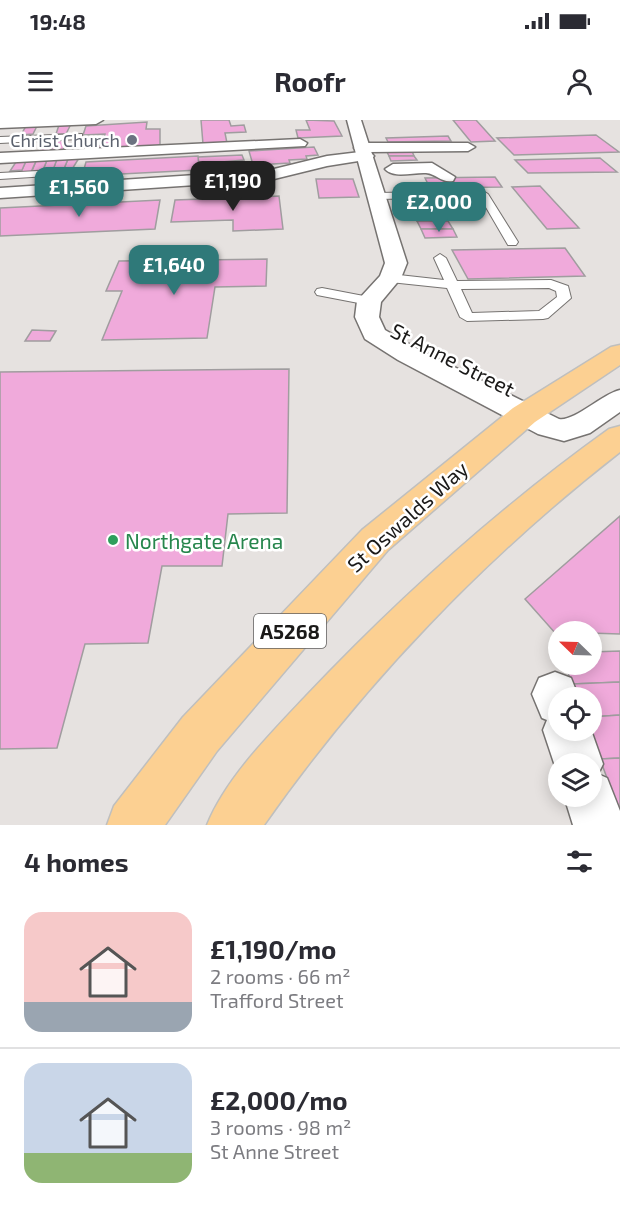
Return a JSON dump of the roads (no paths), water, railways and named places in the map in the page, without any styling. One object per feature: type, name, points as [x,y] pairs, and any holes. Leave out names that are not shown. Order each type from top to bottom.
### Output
[{"type":"highway","name":"St Oswalds Way","points":[[133,825],[200,734],[375,540],[532,409],[620,353]]},
{"type":"highway","points":[[233,825],[284,755],[378,650],[470,560],[570,473],[620,436]]},
{"type":"street","points":[[75,155],[85,120]]},
{"type":"street","points":[[0,124],[96,120]]},
{"type":"street","points":[[354,120],[396,263],[390,278],[369,307]]},
{"type":"street","points":[[0,158],[276,141],[300,143]]},
{"type":"street","points":[[0,193],[270,175],[327,161],[468,147]]},
{"type":"street","points":[[366,158],[432,168],[447,177]]},
{"type":"street","name":"St Anne Street","points":[[369,307],[400,333],[434,348],[532,409],[549,427],[564,431]]},
{"type":"street","points":[[570,473],[564,431],[579,426],[620,399]]},
{"type":"street","points":[[593,807],[599,825]]},
{"type":"lane","points":[[0,140],[79,136]]},
{"type":"lane","points":[[0,176],[77,172]]},
{"type":"lane","points":[[378,196],[483,194],[512,242]]},
{"type":"lane","points":[[390,278],[417,283],[450,284],[551,284],[560,286],[565,293],[557,305],[543,315],[467,317],[450,284],[440,258]]},
{"type":"lane","points":[[322,292],[369,307]]},
{"type":"place","name":"Christ Church","points":[[132,140]]},
{"type":"place","name":"Northgate Arena","points":[[113,540]]}]
